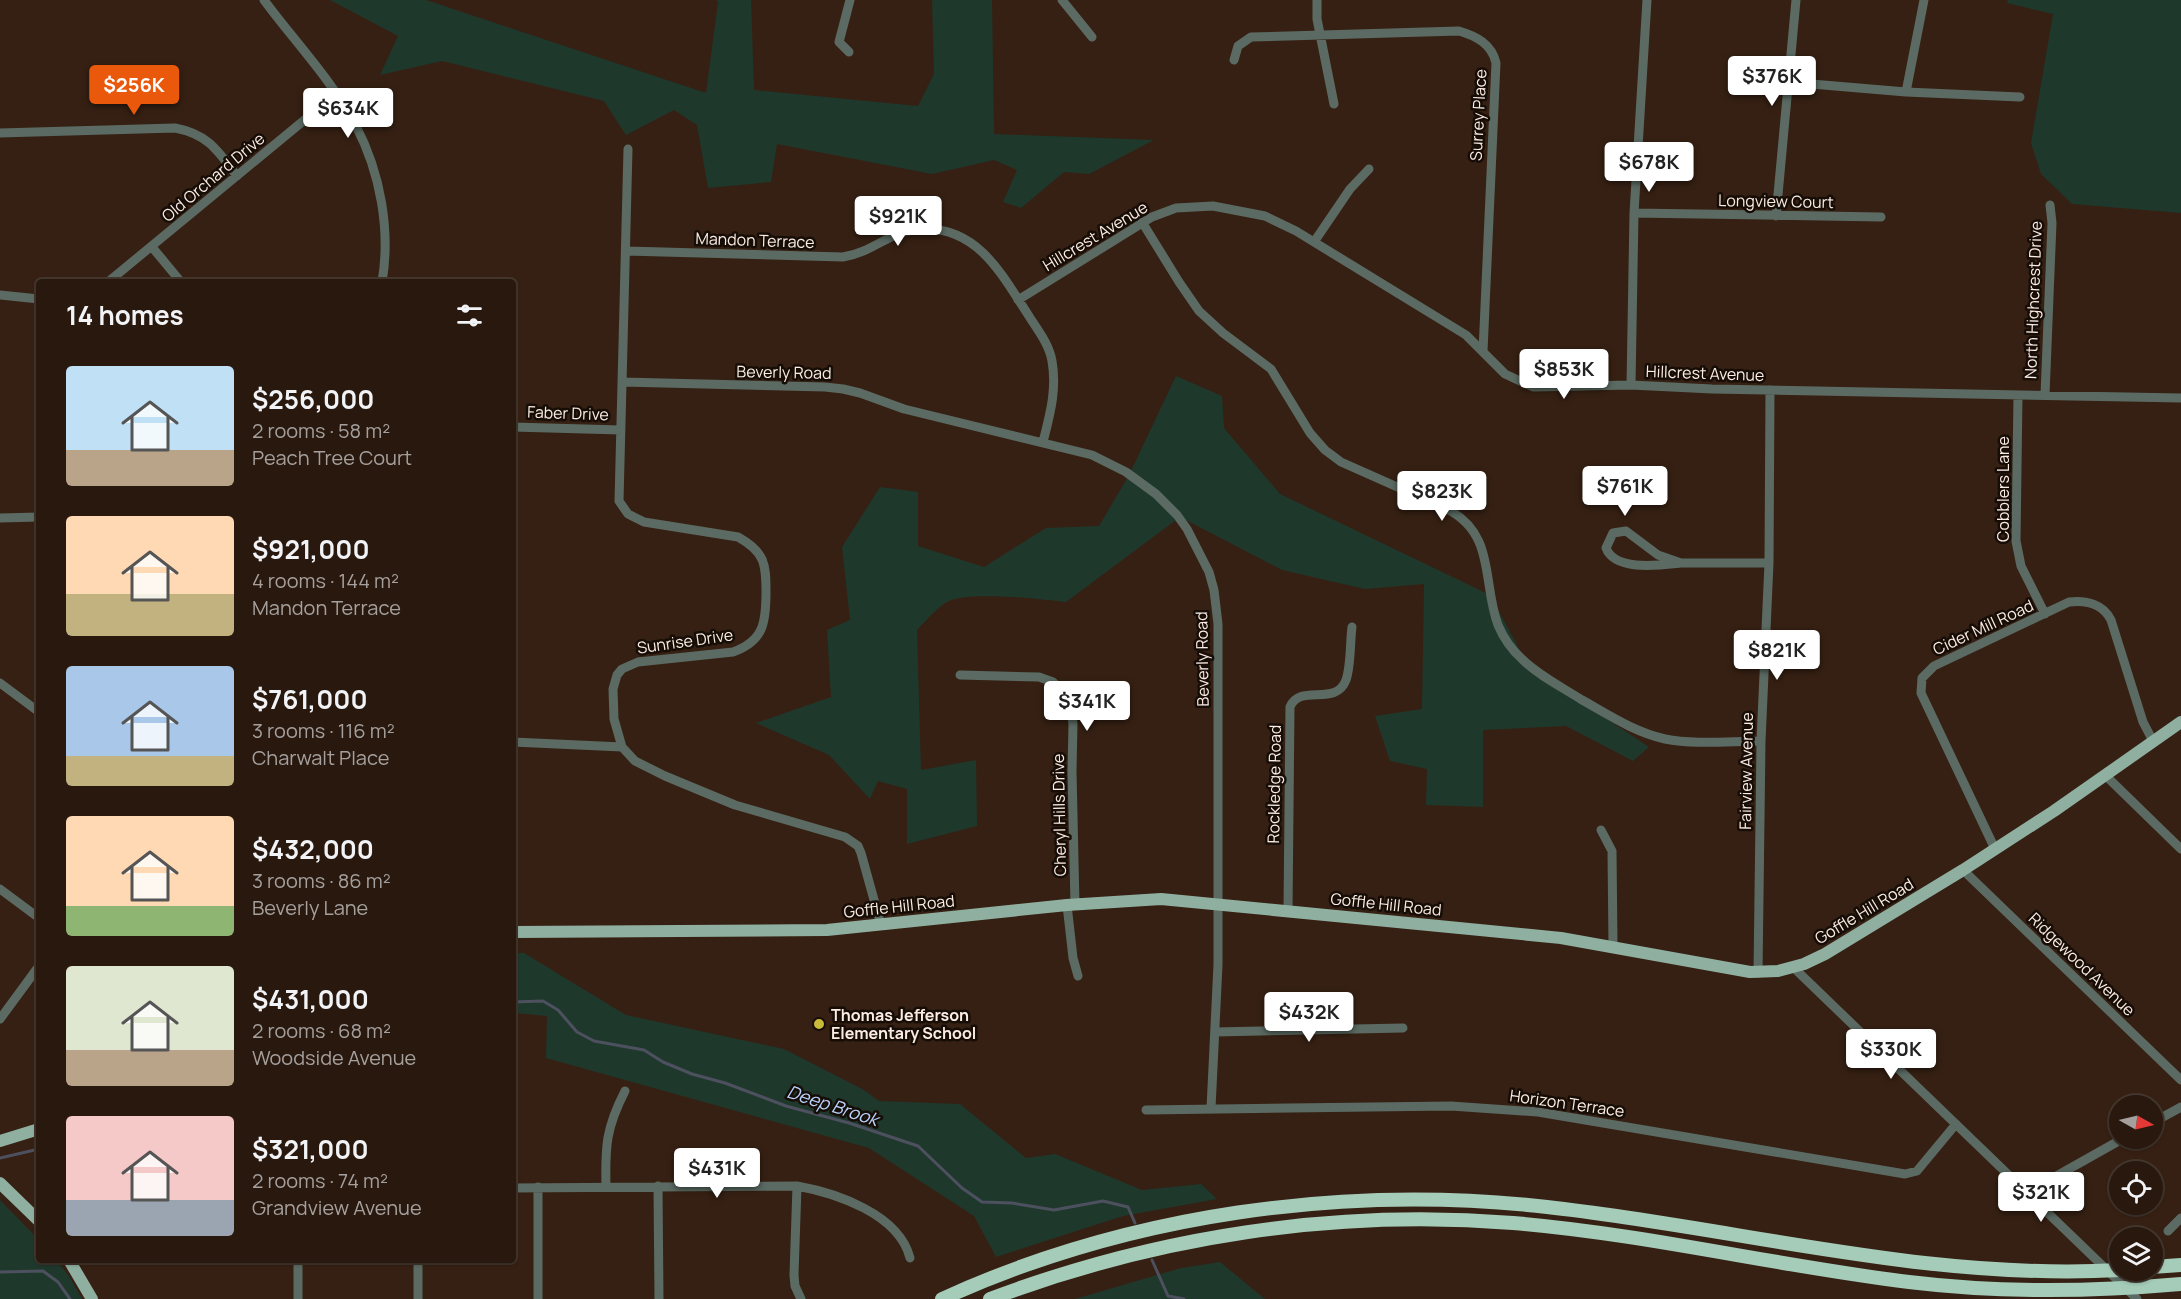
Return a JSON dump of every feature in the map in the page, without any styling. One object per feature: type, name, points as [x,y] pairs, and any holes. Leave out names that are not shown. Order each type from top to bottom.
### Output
[{"type":"highway","points":[[942,1299],[1046,1259],[1143,1231],[1277,1208],[1390,1200],[1480,1202],[1548,1207],[1910,1263],[2011,1270],[2109,1269]]},
{"type":"highway","points":[[990,1299],[1081,1268],[1148,1250],[1214,1236],[1313,1224],[1412,1219],[1556,1227],[1854,1275],[1942,1285],[2010,1290],[2112,1289],[2181,1284]]},
{"type":"highway","points":[[2163,1265],[2181,1265]]},
{"type":"highway","points":[[2112,1289],[2181,1293]]},
{"type":"main road","name":"Goffle Hill Road","points":[[516,932],[827,930],[1161,898],[1561,938],[1758,973],[1793,967],[1825,954],[1963,870],[2181,722]]},
{"type":"main road","points":[[0,1141],[36,1130]]},
{"type":"main road","points":[[0,1183],[36,1218]]},
{"type":"main road","points":[[71,1263],[92,1299]]},
{"type":"street","points":[[264,0],[336,94],[356,126],[375,174],[385,229],[382,279]]},
{"type":"street","points":[[849,52],[839,42],[850,0]]},
{"type":"street","points":[[1062,0],[1092,37]]},
{"type":"street","points":[[1317,0],[1317,19],[1334,104]]},
{"type":"street","points":[[1631,385],[1634,213],[1647,0]]},
{"type":"street","points":[[1776,216],[1796,0]]},
{"type":"street","points":[[1906,92],[1924,0]]},
{"type":"street","name":"Surrey Place","points":[[1234,60],[1238,46],[1251,37],[1320,34],[1459,31],[1478,38],[1491,51],[1496,63],[1483,351]]},
{"type":"street","points":[[1788,82],[1906,92],[2020,97]]},
{"type":"street","name":"Old Orchard Drive","points":[[112,279],[336,94]]},
{"type":"street","points":[[0,133],[175,128],[197,134],[214,146],[237,176]]},
{"type":"street","name":"Sunrise Drive","points":[[622,747],[614,719],[613,689],[617,675],[630,664],[638,662],[733,652],[751,644],[762,630],[765,618],[766,574],[756,549],[738,537],[644,522],[628,514],[618,494],[628,149]]},
{"type":"street","points":[[1314,242],[1350,189],[1369,169]]},
{"type":"street","name":"North Highcrest Drive","points":[[2045,395],[2052,223],[2050,205]]},
{"type":"street","name":"Hillcrest Avenue","points":[[1018,300],[1142,222],[1176,208],[1213,206],[1251,212],[1276,219],[1466,335],[1505,374],[1533,387],[1631,385],[2181,398]]},
{"type":"street","name":"Longview Court","points":[[1634,213],[1881,217]]},
{"type":"street","points":[[1142,222],[1199,310],[1223,333],[1271,369],[1310,433],[1325,450],[1341,462],[1447,509],[1469,524],[1479,539],[1498,625],[1514,651],[1529,666],[1634,730],[1646,734],[1676,741],[1761,741]]},
{"type":"street","name":"Mandon Terrace","points":[[626,251],[843,257],[870,250],[891,235],[901,232],[929,229],[961,237],[978,247],[994,263],[1042,338],[1052,359],[1054,396],[1043,442]]},
{"type":"street","points":[[152,247],[179,279]]},
{"type":"street","points":[[0,295],[36,299]]},
{"type":"street","name":"Beverly Road","points":[[622,382],[843,389],[904,409],[1074,449],[1110,463],[1170,506],[1187,529],[1209,572],[1214,590],[1218,624],[1218,983],[1211,1108]]},
{"type":"street","name":"Fairview Avenue","points":[[1758,973],[1761,741],[1769,563],[1770,390]]},
{"type":"street","name":"Cobblers Lane","points":[[2018,395],[2016,541],[2021,566],[2045,614]]},
{"type":"street","name":"Faber Drive","points":[[516,427],[621,430]]},
{"type":"street","points":[[0,518],[36,517]]},
{"type":"street","points":[[1681,563],[1658,555],[1626,531],[1613,533],[1606,548],[1609,555],[1616,561],[1649,566],[1681,563],[1769,563]]},
{"type":"street","name":"Cider Mill Road","points":[[1995,849],[1923,698],[1920,685],[1927,672],[1934,666],[2069,602],[2078,601],[2096,605],[2109,615],[2143,722],[2153,741]]},
{"type":"street","name":"Rockledge Road","points":[[1288,911],[1290,707],[1295,699],[1300,697],[1327,696],[1341,688],[1347,675],[1352,627]]},
{"type":"street","name":"Cheryl Hills Drive","points":[[960,675],[1039,677],[1053,682],[1069,698],[1073,724],[1071,905]]},
{"type":"street","points":[[0,683],[36,708]]},
{"type":"street","points":[[516,742],[622,747],[635,761],[735,805],[845,837],[852,841],[861,853],[881,925]]},
{"type":"street","points":[[2105,775],[2181,849]]},
{"type":"street","points":[[1601,830],[1612,851],[1613,946]]},
{"type":"street","name":"Ridgewood Avenue","points":[[1963,870],[2181,1080]]},
{"type":"street","points":[[0,889],[36,916]]},
{"type":"street","points":[[1071,905],[1073,958],[1078,976]]},
{"type":"street","points":[[1793,967],[2138,1299]]},
{"type":"street","points":[[0,1019],[36,970]]},
{"type":"street","points":[[1215,1032],[1403,1028]]},
{"type":"street","points":[[606,1187],[607,1134],[625,1091]]},
{"type":"street","name":"Horizon Terrace","points":[[1146,1110],[1451,1106],[1509,1109],[1905,1174],[1917,1171],[1956,1124]]},
{"type":"street","points":[[2163,1117],[2181,1107]]},
{"type":"street","points":[[2028,1192],[2109,1146]]},
{"type":"street","points":[[658,1186],[659,1299]]},
{"type":"street","points":[[797,1186],[794,1275],[795,1286],[801,1299]]},
{"type":"street","points":[[516,1188],[797,1186],[840,1197],[879,1218],[907,1245],[910,1257]]},
{"type":"street","points":[[538,1187],[538,1299]]},
{"type":"street","points":[[2168,1231],[2181,1218]]},
{"type":"street","points":[[2163,1262],[2181,1258]]},
{"type":"street","points":[[297,1263],[298,1299]]},
{"type":"street","points":[[418,1263],[418,1299]]},
{"type":"green space","points":[[330,0],[426,0],[706,93],[718,2],[716,0],[751,0],[754,90],[918,106],[934,74],[932,0],[992,0],[994,134],[1154,140],[1089,174],[1064,172],[1021,208],[1003,202],[1017,170],[994,160],[932,174],[777,144],[771,182],[708,188],[697,125],[674,110],[626,135],[604,101],[442,61],[380,75],[398,36]]},
{"type":"green space","points":[[2008,0],[2181,0],[2181,213],[2072,204],[2041,174],[2031,143],[2053,14],[2007,3]]},
{"type":"green space","points":[[1176,376],[1222,396],[1224,428],[1280,494],[1490,595],[1529,667],[1649,747],[1633,761],[1566,726],[1483,730],[1483,807],[1426,805],[1427,769],[1390,761],[1375,716],[1422,709],[1424,584],[1365,589],[1282,570],[1180,517],[1066,602],[1006,597],[959,598],[940,607],[917,630],[921,770],[976,760],[977,826],[907,844],[907,789],[878,781],[870,799],[829,755],[756,723],[831,697],[827,630],[850,620],[842,547],[880,487],[918,492],[918,546],[984,567],[1046,528],[1099,526],[1129,475]]},
{"type":"green space","points":[[516,953],[524,953],[626,1015],[784,1049],[864,1090],[879,1101],[960,1104],[1026,1158],[1055,1154],[1142,1190],[1201,1184],[1217,1199],[1123,1216],[996,1257],[974,1216],[869,1148],[546,1058],[547,1016],[516,1013]]},
{"type":"green space","points":[[0,1200],[36,1237],[36,1263],[58,1263],[82,1299],[0,1299]]},
{"type":"green space","points":[[1220,1262],[1265,1299],[1075,1299],[1181,1268]]},
{"type":"waterway","name":"Deep Brook","points":[[516,1002],[543,1001],[558,1010],[577,1032],[594,1041],[644,1050],[663,1062],[692,1074],[725,1083],[786,1106],[849,1123],[918,1146],[962,1188],[982,1202],[1012,1203],[1054,1210],[1103,1201],[1128,1207],[1135,1223]]},
{"type":"waterway","name":"Deep Brook","points":[[0,1158],[36,1150]]},
{"type":"waterway","name":"Deep Brook","points":[[1152,1260],[1168,1296],[1184,1299]]},
{"type":"waterway","points":[[0,1272],[43,1271],[58,1282],[70,1299]]},
{"type":"place","name":"Thomas Jefferson Elementary School","points":[[819,1024]]}]
